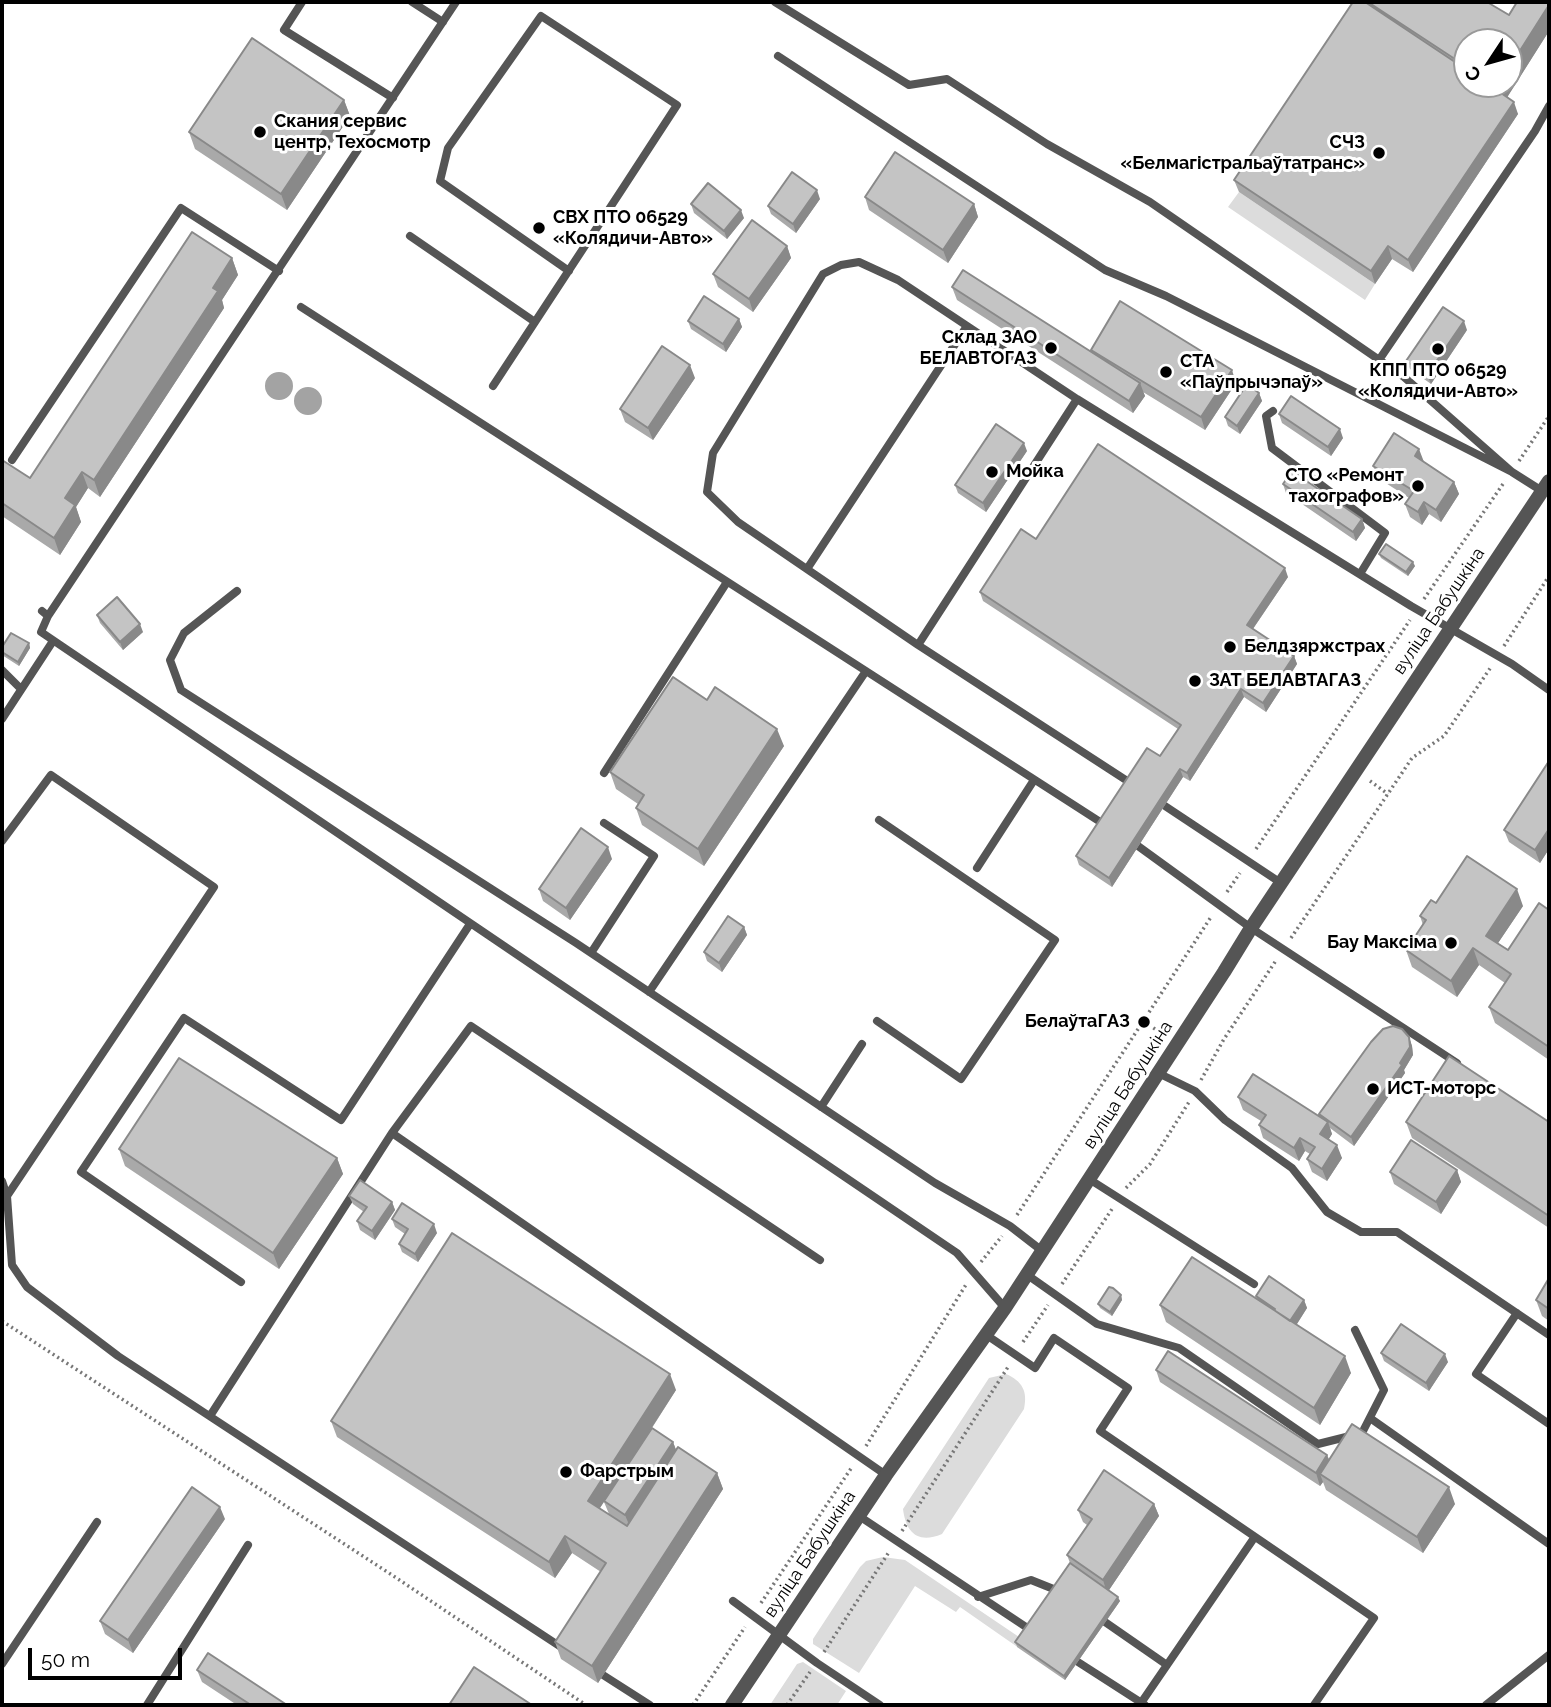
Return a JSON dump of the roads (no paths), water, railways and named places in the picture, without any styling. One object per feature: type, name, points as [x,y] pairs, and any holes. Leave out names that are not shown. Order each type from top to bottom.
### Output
[{"type":"street","name":"вуліца Бабушкіна","points":[[732,1705],[886,1475],[1005,1308],[1251,928],[1546,486]]},
{"type":"lane","points":[[302,2],[284,30],[393,98]]},
{"type":"lane","points":[[412,2],[443,22]]},
{"type":"lane","points":[[456,2],[279,271],[45,613],[41,632],[957,1253],[1005,1308]]},
{"type":"lane","points":[[775,2],[909,85],[947,79],[1047,144],[1150,202],[1404,377],[1512,472]]},
{"type":"lane","points":[[493,386],[569,271],[677,105],[541,16],[448,148],[440,181],[569,271]]},
{"type":"lane","points":[[778,56],[1105,270],[1166,296],[1512,472],[1546,486]]},
{"type":"lane","points":[[1379,360],[1535,131],[1549,106]]},
{"type":"lane","points":[[12,460],[181,208],[279,271]]},
{"type":"lane","points":[[410,236],[535,322]]},
{"type":"lane","points":[[1132,784],[918,645],[738,522],[707,492],[713,453],[823,274],[841,265],[859,262],[898,280],[1077,399],[1417,610],[1498,656],[1549,690]]},
{"type":"lane","points":[[301,307],[1105,825]]},
{"type":"lane","points":[[807,569],[967,326]]},
{"type":"lane","points":[[918,645],[1077,399]]},
{"type":"lane","points":[[1273,411],[1266,416],[1272,448],[1385,533],[1360,574]]},
{"type":"lane","points":[[604,773],[727,582]]},
{"type":"lane","points":[[237,591],[184,633],[170,660],[181,690],[591,953],[935,1183],[1010,1226],[1041,1250]]},
{"type":"lane","points":[[2,719],[53,641]]},
{"type":"lane","points":[[2,670],[21,689]]},
{"type":"lane","points":[[649,992],[866,671]]},
{"type":"lane","points":[[2,841],[51,775],[214,887],[8,1196]]},
{"type":"lane","points":[[977,868],[1034,779]]},
{"type":"lane","points":[[1165,806],[1281,883]]},
{"type":"lane","points":[[877,1021],[961,1079],[1055,940],[878,820]]},
{"type":"lane","points":[[591,953],[654,856],[604,823]]},
{"type":"lane","points":[[1138,846],[1251,928],[1468,1071]]},
{"type":"lane","points":[[241,1282],[81,1172],[184,1018],[341,1120],[470,923]]},
{"type":"lane","points":[[209,1416],[392,1133],[471,1026],[820,1260]]},
{"type":"lane","points":[[821,1107],[862,1044]]},
{"type":"lane","points":[[1158,1073],[1195,1091],[1225,1120],[1292,1168],[1327,1212],[1361,1232],[1397,1232],[1549,1335]]},
{"type":"lane","points":[[392,1133],[886,1475]]},
{"type":"lane","points":[[1089,1179],[1254,1284]]},
{"type":"lane","points":[[2,1181],[8,1196],[12,1265],[27,1287],[118,1356],[566,1651]]},
{"type":"lane","points":[[1026,1274],[1097,1324],[1179,1348],[1318,1444],[1362,1433],[1384,1390],[1355,1330]]},
{"type":"lane","points":[[1517,1313],[1476,1374],[1549,1424]]},
{"type":"lane","points":[[985,1334],[1035,1368],[1055,1338],[1128,1388],[1100,1432],[1374,1618],[1314,1705]]},
{"type":"lane","points":[[1370,1418],[1549,1544]]},
{"type":"lane","points":[[859,1516],[1029,1629]]},
{"type":"lane","points":[[2,1664],[97,1522]]},
{"type":"lane","points":[[1078,1662],[1143,1704],[1254,1538]]},
{"type":"lane","points":[[147,1705],[248,1545]]},
{"type":"lane","points":[[978,1597],[1031,1580],[1056,1590]]},
{"type":"lane","points":[[733,1601],[880,1705]]},
{"type":"lane","points":[[1105,1622],[1167,1665]]},
{"type":"lane","points":[[1486,1705],[1549,1655]]},
{"type":"lane","points":[[603,1675],[650,1705]]},
{"type":"place","name":"Скания сервис центр, Техосмотр","points":[[260,132]]},
{"type":"place","name":"СЧЗ «Белмагістральаўтатранс»","points":[[1379,153]]},
{"type":"place","name":"СВХ ПТО 06529 «Колядичи-Авто»","points":[[539,228]]},
{"type":"place","name":"Склад ЗАО БЕЛАВТОГАЗ","points":[[1051,348]]},
{"type":"place","name":"КПП ПТО 06529 «Колядичи-Авто»","points":[[1438,349]]},
{"type":"place","name":"СТА «Паўпрычэпаў»","points":[[1166,372]]},
{"type":"place","name":"Мойка","points":[[992,472]]},
{"type":"place","name":"СТО «Ремонт тахографов»","points":[[1418,486]]},
{"type":"place","name":"Белдзяржстрах","points":[[1230,647]]},
{"type":"place","name":"ЗАТ БЕЛАВТАГАЗ","points":[[1195,681]]},
{"type":"place","name":"Бау Максіма","points":[[1451,943]]},
{"type":"place","name":"БелаўтаГАЗ","points":[[1144,1022]]},
{"type":"place","name":"ИСТ-моторс","points":[[1373,1089]]},
{"type":"place","name":"Фарстрым","points":[[566,1472]]}]
